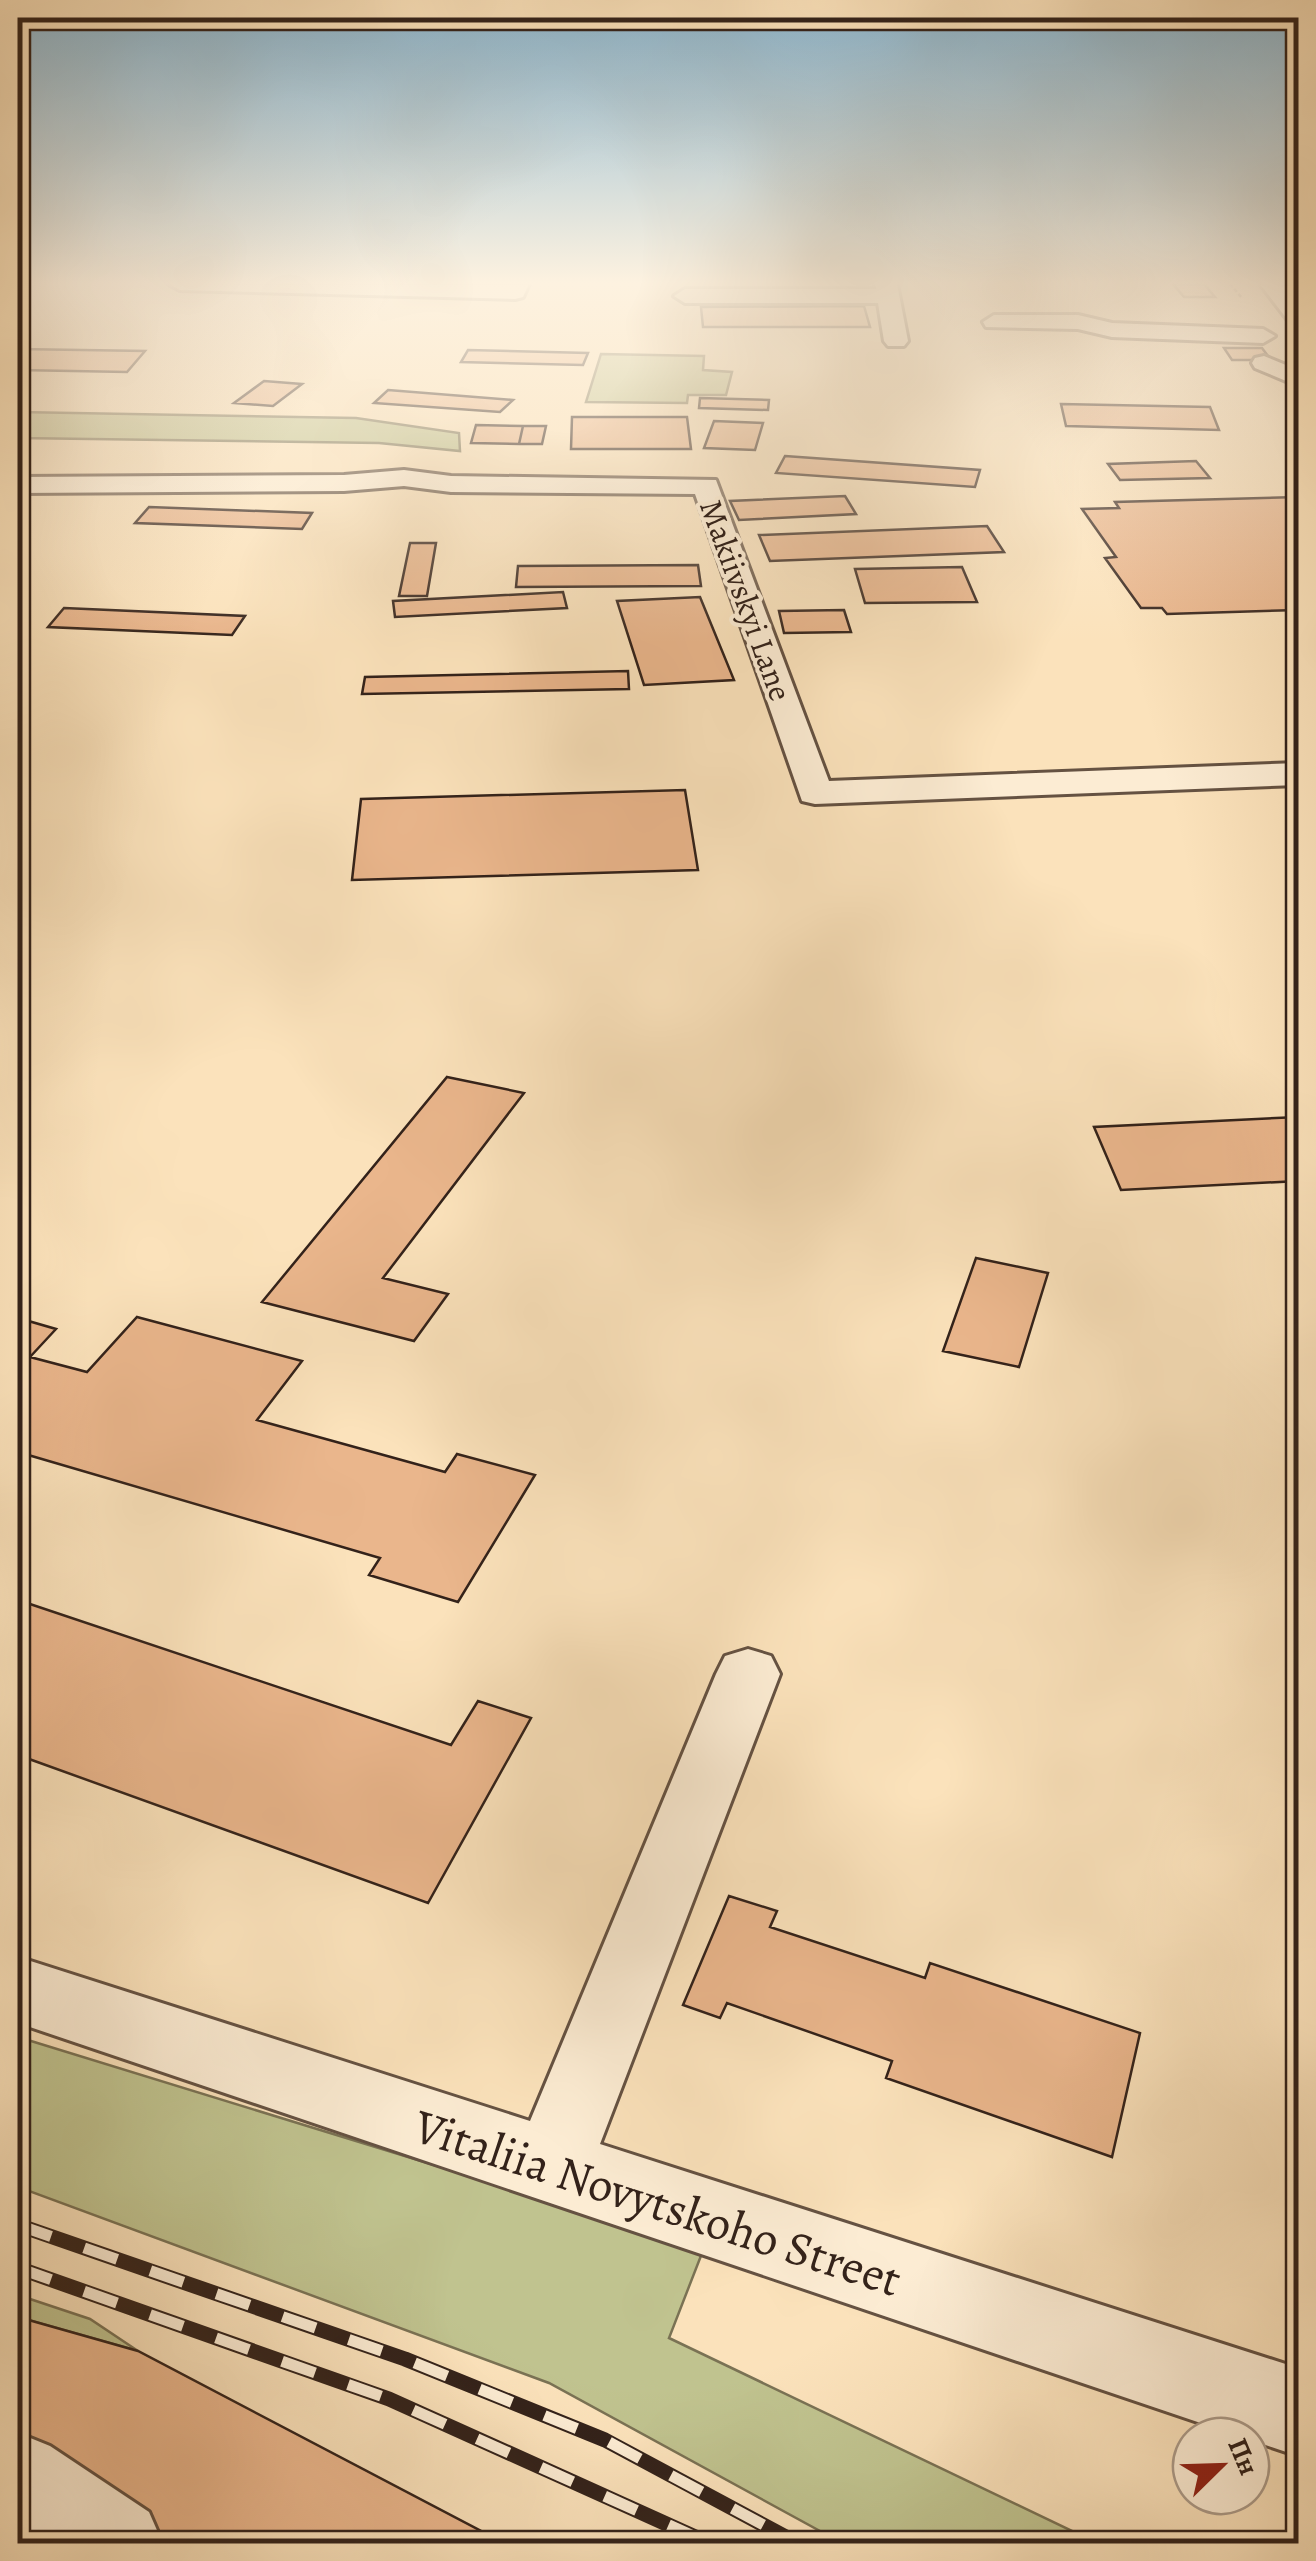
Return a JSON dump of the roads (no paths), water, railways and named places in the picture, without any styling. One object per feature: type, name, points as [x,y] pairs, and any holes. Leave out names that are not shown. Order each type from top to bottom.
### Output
[{"type":"street","name":"Makiivskyi Lane","points":[[18,485],[344,484],[404,478],[452,484],[706,486],[815,793],[1298,774]]},
{"type":"street","points":[[551,2168],[748,1674]]},
{"type":"street","name":"Vitaliia Novytskoho Street","points":[[18,1990],[1298,2412]]},
{"type":"street","points":[[18,2478],[116,2544]]},
{"type":"railway","points":[[18,2225],[405,2359],[605,2440],[799,2544]]},
{"type":"railway","points":[[18,2268],[389,2399],[711,2544]]}]
